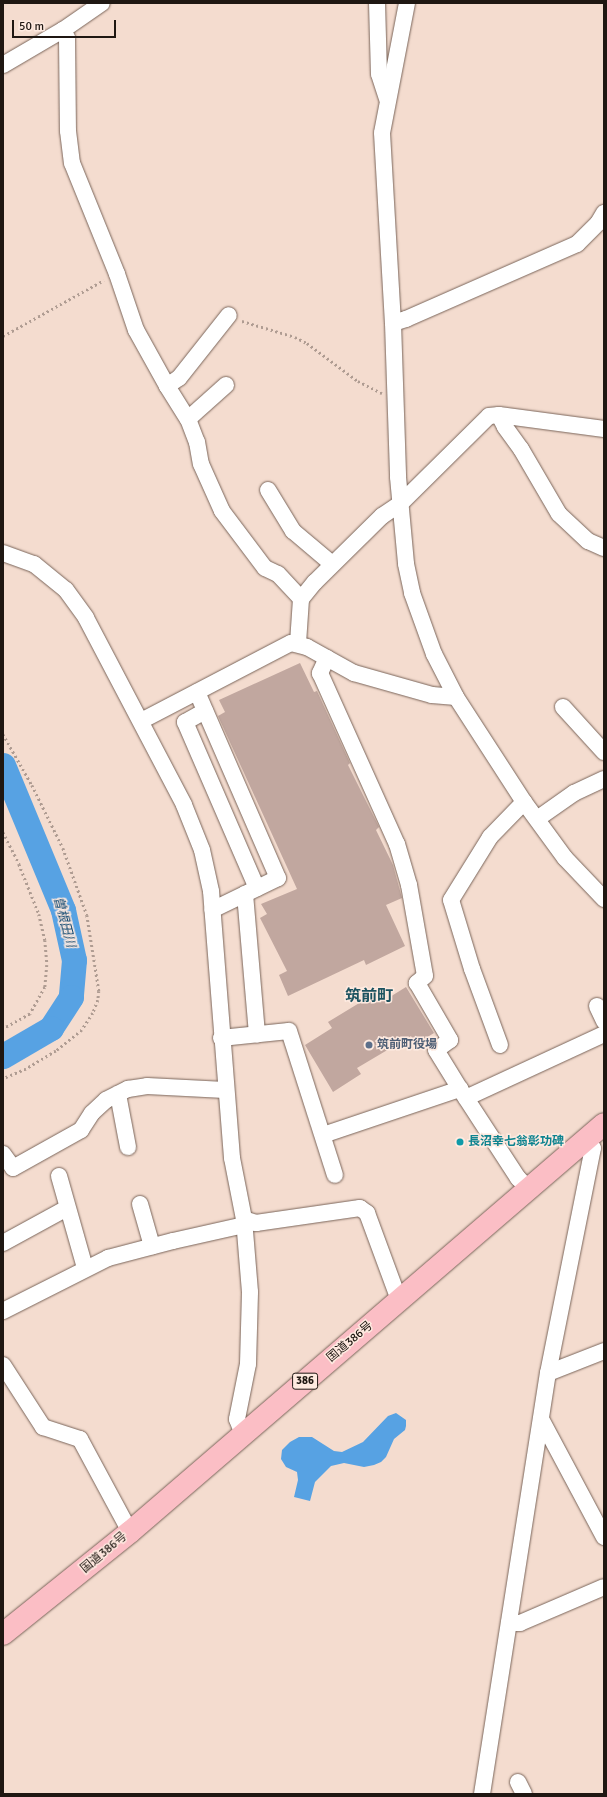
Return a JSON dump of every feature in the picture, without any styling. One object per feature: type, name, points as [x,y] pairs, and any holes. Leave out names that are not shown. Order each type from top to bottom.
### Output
[{"type":"highway","name":"国道386号","points":[[3,1634],[130,1532],[599,1129]]},
{"type":"street","points":[[3,65],[63,30],[102,3]]},
{"type":"street","points":[[377,3],[379,74],[387,101]]},
{"type":"street","points":[[407,3],[382,133],[393,323],[400,504],[406,564],[412,593],[434,654],[456,697],[524,802],[565,858],[604,899]]},
{"type":"street","points":[[63,30],[67,38],[68,131],[72,163],[117,274],[136,330],[166,386],[188,419],[197,442],[201,464],[222,512],[265,568],[278,574],[301,599]]},
{"type":"street","points":[[393,323],[406,319],[577,244],[598,223],[604,213]]},
{"type":"street","points":[[166,386],[179,378],[229,315]]},
{"type":"street","points":[[188,419],[226,385]]},
{"type":"street","points":[[499,415],[559,514],[588,541],[604,548]]},
{"type":"street","points":[[298,643],[301,599],[314,582],[382,516],[400,504],[489,416],[499,415],[604,429]]},
{"type":"street","points":[[268,490],[293,531],[332,564]]},
{"type":"street","points":[[3,553],[34,564],[66,590],[86,618],[184,805],[202,850],[210,891],[225,1090],[232,1158],[244,1222],[250,1292],[248,1364],[237,1419],[243,1434]]},
{"type":"street","points":[[140,721],[291,643],[298,643],[354,674],[432,695],[456,697]]},
{"type":"street","points":[[327,658],[320,673],[397,844],[409,885],[425,976],[417,983],[450,1040],[436,1050],[518,1178],[529,1189]]},
{"type":"street","points":[[197,692],[278,878],[212,910]]},
{"type":"street","points":[[563,707],[604,752]]},
{"type":"street","points":[[205,711],[185,722],[251,891],[257,1034]]},
{"type":"street","points":[[537,819],[574,793],[604,779]]},
{"type":"street","points":[[500,1045],[472,969],[451,900],[490,837],[524,802]]},
{"type":"street","points":[[597,1006],[604,1021]]},
{"type":"street","points":[[221,1038],[289,1031],[335,1175]]},
{"type":"street","points":[[323,1135],[463,1094],[604,1034]]},
{"type":"street","points":[[3,1154],[13,1168],[81,1130],[92,1113],[106,1100],[128,1090],[147,1086],[225,1090]]},
{"type":"street","points":[[118,1094],[128,1147]]},
{"type":"street","points":[[482,1794],[548,1373],[593,1148],[599,1129]]},
{"type":"street","points":[[59,1176],[85,1268]]},
{"type":"street","points":[[140,1204],[152,1246]]},
{"type":"street","points":[[3,1243],[67,1208]]},
{"type":"street","points":[[3,1311],[85,1268],[108,1258],[244,1222],[256,1223],[360,1208],[367,1213],[399,1300]]},
{"type":"street","points":[[548,1373],[604,1351]]},
{"type":"street","points":[[3,1365],[43,1427],[80,1439],[130,1532]]},
{"type":"street","points":[[541,1419],[604,1537]]},
{"type":"street","points":[[509,1623],[520,1623],[604,1587]]},
{"type":"path","points":[[3,336],[117,274]]},
{"type":"path","points":[[229,315],[245,323],[307,343],[358,381],[375,391],[395,397]]},
{"type":"path","points":[[3,734],[32,785],[63,848],[87,915],[99,991],[98,1000],[93,1013],[82,1030],[56,1051],[26,1069],[3,1079]]},
{"type":"path","points":[[3,832],[19,864],[39,914],[45,940],[47,965],[45,987],[35,1007],[30,1014],[3,1028]]},
{"type":"water","points":[[396,1413],[406,1420],[405,1430],[394,1439],[386,1457],[381,1462],[364,1467],[344,1463],[331,1466],[315,1482],[310,1501],[294,1497],[298,1480],[297,1472],[286,1467],[281,1459],[282,1450],[290,1442],[299,1437],[312,1437],[334,1451],[342,1452],[363,1442],[388,1416]]},
{"type":"building","points":[[300,663],[314,692],[317,691],[350,763],[348,765],[379,827],[376,830],[393,865],[402,898],[386,905],[405,946],[366,965],[364,960],[288,996],[279,975],[287,971],[260,918],[267,914],[261,904],[297,889],[218,716],[225,712],[219,700]]},
{"type":"building","points":[[406,987],[434,1033],[416,1044],[411,1036],[357,1068],[361,1074],[333,1092],[305,1045],[332,1028],[328,1022],[379,991],[385,1000]]},
{"type":"waterway","name":"曽根田川","points":[[3,765],[63,910],[74,960],[71,997],[51,1028],[3,1056]]},
{"type":"place","name":"筑前町役場","points":[[369,1045]]},
{"type":"place","name":"長沼幸七翁彰功碑","points":[[460,1142]]},
{"type":"district","name":"筑前町","points":[[369,996]]}]
